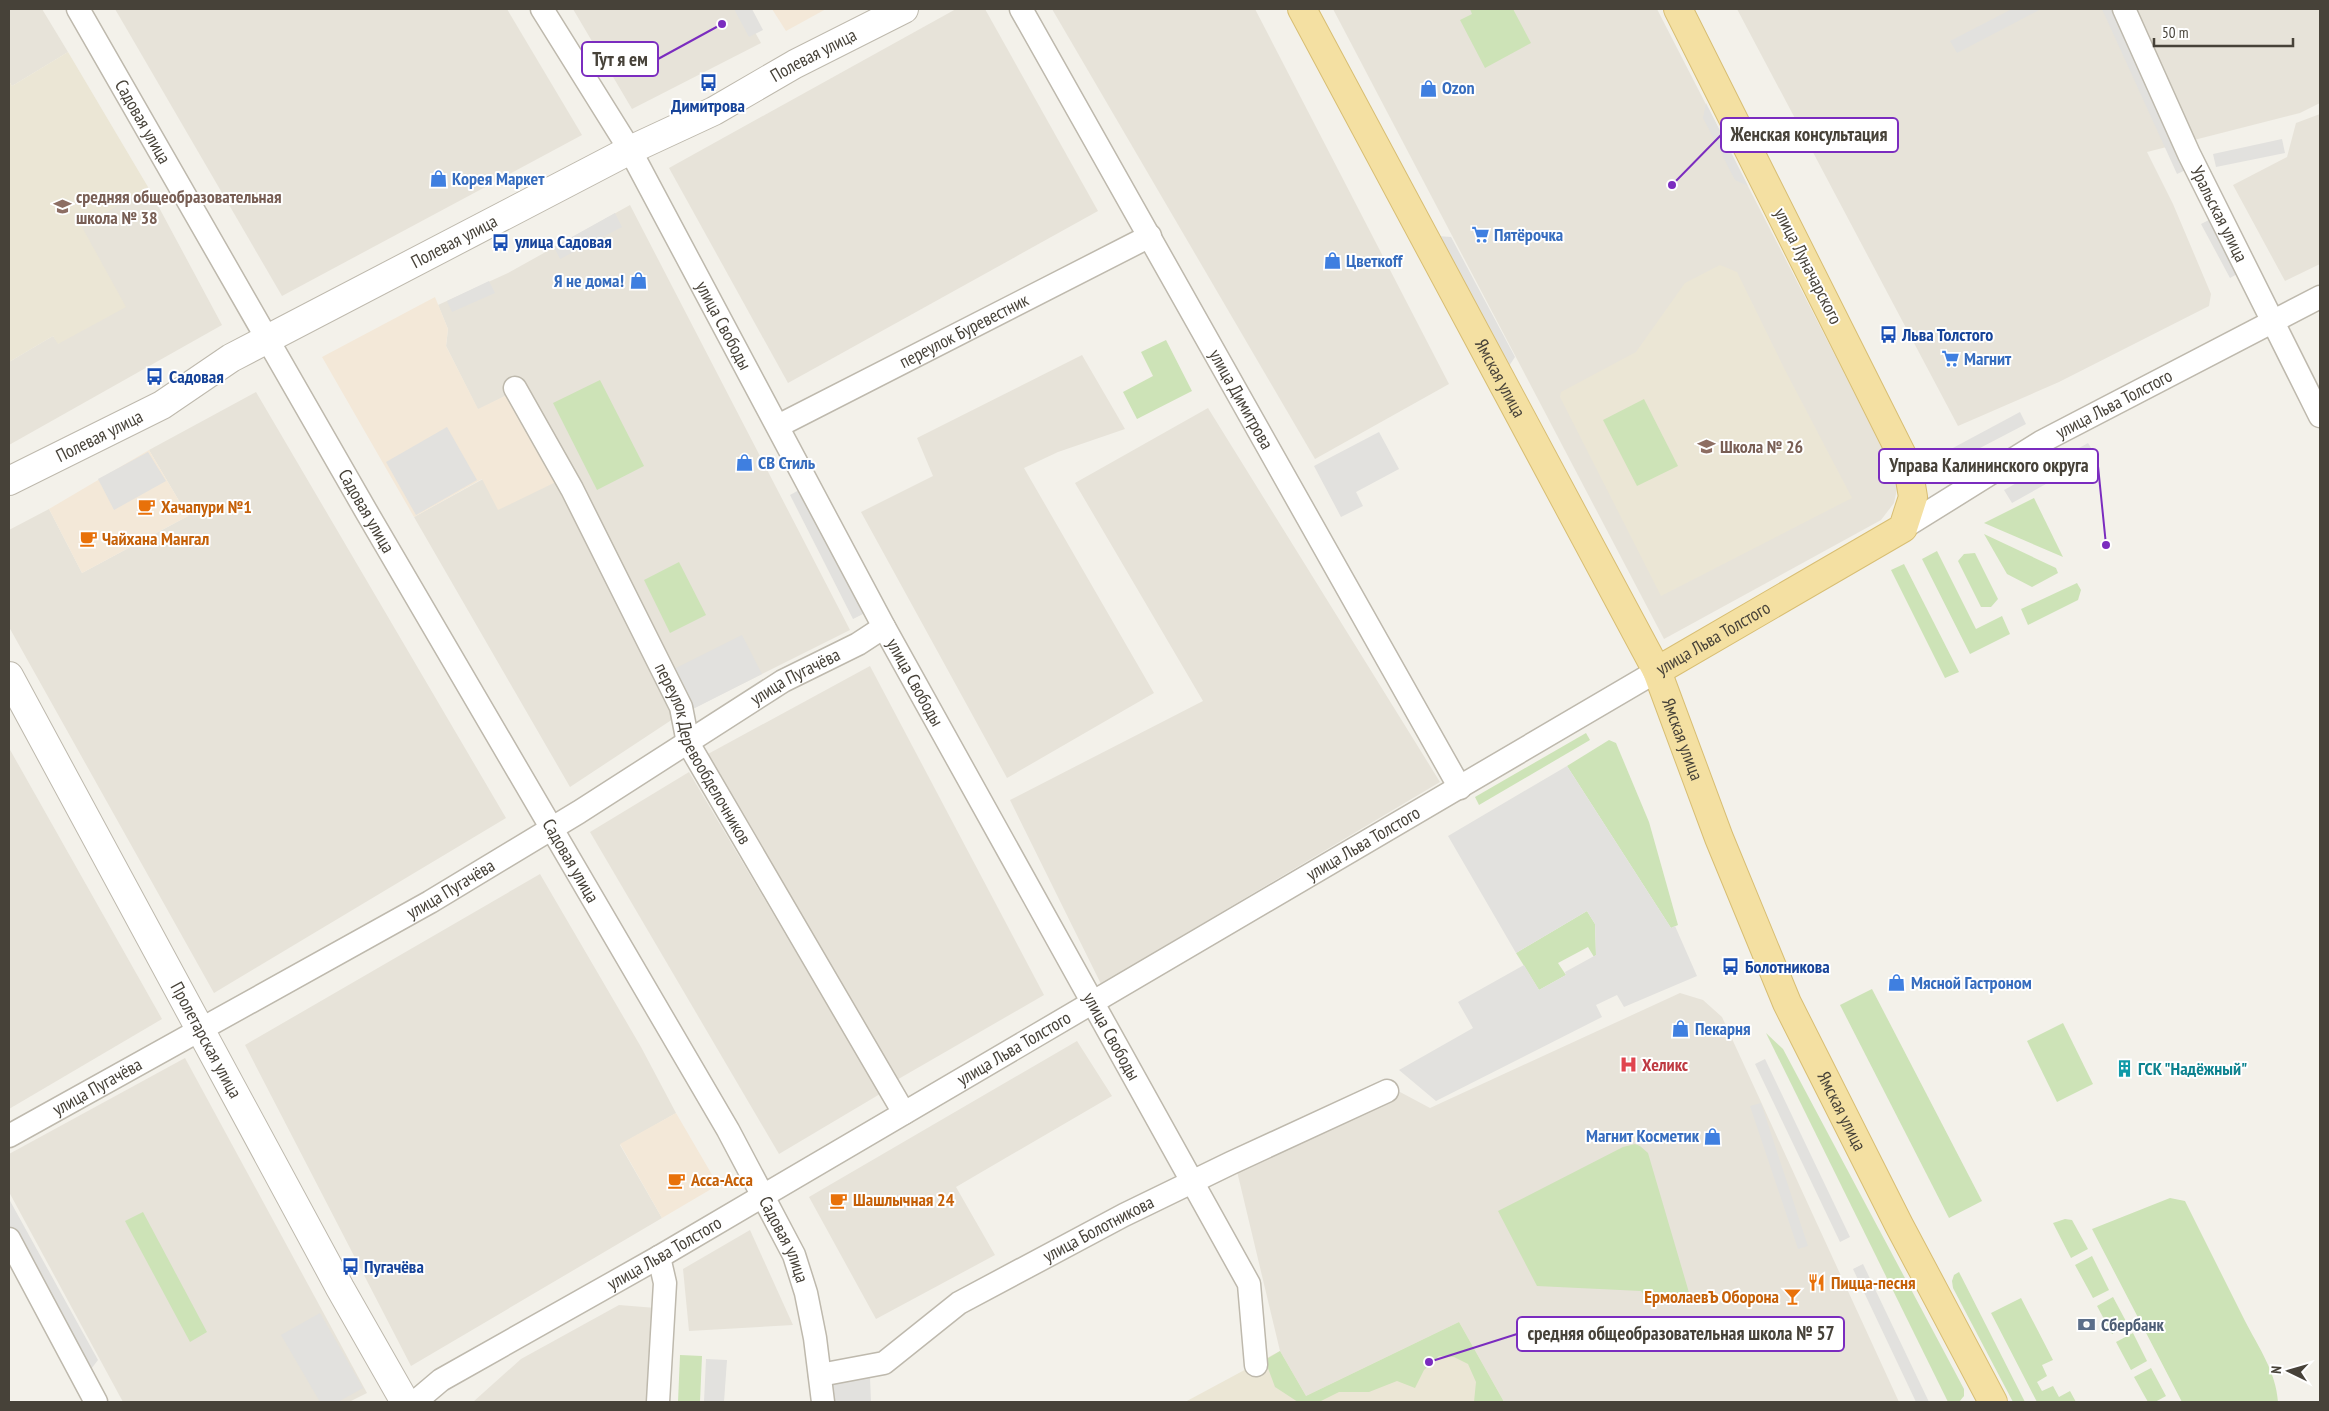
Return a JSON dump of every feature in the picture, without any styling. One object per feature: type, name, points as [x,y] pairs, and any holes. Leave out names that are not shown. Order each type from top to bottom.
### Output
[{"type":"main road","name":"Ямская улица","points":[[1302,9],[1657,671],[1719,838],[1787,1003],[1899,1225],[1993,1402]]},
{"type":"main road","name":"улица Луначарского","points":[[1678,9],[1908,467],[1913,497],[1903,528]]},
{"type":"main road","name":"улица Льва Толстого","points":[[1657,671],[1903,528]]},
{"type":"street","name":"Садовая улица","points":[[78,9],[269,338],[366,511],[728,1130],[794,1255],[806,1293],[823,1402]]},
{"type":"street","name":"улица Свободы","points":[[542,9],[630,150],[884,627],[1249,1284],[1256,1365]]},
{"type":"street","name":"Полевая улица","points":[[9,481],[162,405],[231,358],[630,150],[714,111],[794,64],[904,9]]},
{"type":"street","name":"улица Димитрова","points":[[1021,9],[1460,788]]},
{"type":"street","name":"Уральская улица","points":[[2124,9],[2188,154],[2320,416]]},
{"type":"street","name":"переулок Буревестник","points":[[778,426],[1150,236]]},
{"type":"street","name":"улица Льва Толстого","points":[[1903,528],[2041,442],[2320,297]]},
{"type":"street","name":"переулок Деревообделочников","points":[[514,388],[572,489],[681,707],[688,743],[904,1113]]},
{"type":"street","name":"улица Пугачёва","points":[[9,1136],[430,902],[688,743],[783,681],[858,644],[884,627]]},
{"type":"street","name":"улица Льва Толстого","points":[[415,1402],[441,1380],[659,1258],[1657,671]]},
{"type":"street","name":"Пролетарская улица","points":[[9,676],[340,1288],[405,1402]]},
{"type":"street","name":"улица Болотникова","points":[[820,1375],[884,1363],[958,1303],[1192,1181],[1387,1091]]},
{"type":"street","points":[[9,1239],[96,1402]]},
{"type":"street","points":[[658,1402],[665,1283],[659,1258]]},
{"type":"shaded area","points":[[9,9],[42,9],[68,52],[12,86],[9,81]]},
{"type":"shaded area","points":[[115,9],[507,9],[582,135],[282,296]]},
{"type":"shaded area","points":[[573,9],[742,9],[761,43],[632,109]]},
{"type":"shaded area","points":[[734,9],[752,9],[763,30],[749,37]]},
{"type":"shaded area","points":[[772,9],[826,9],[786,31]]},
{"type":"shaded area","points":[[956,9],[985,9],[1098,211],[788,383],[669,168]]},
{"type":"shaded area","points":[[1052,9],[1255,9],[1449,384],[1315,459]]},
{"type":"shaded area","points":[[1333,9],[1657,9],[1899,480],[1894,503],[1881,520],[1664,639]]},
{"type":"shaded area","points":[[1737,9],[2320,9],[2320,103],[2300,113],[2147,152],[2173,204],[2211,294],[2209,306],[2059,382],[1958,426]]},
{"type":"shaded area","points":[[2012,9],[2041,9],[1957,53],[1950,41]]},
{"type":"shaded area","points":[[2102,9],[2116,9],[2188,169],[2177,174]]},
{"type":"shaded area","name":"средняя общеобразовательная школа № 38","points":[[68,52],[148,187],[82,227],[126,307],[58,344],[53,336],[9,362],[9,81],[12,86]]},
{"type":"shaded area","points":[[1706,103],[1748,186],[1735,180],[1703,118]]},
{"type":"shaded area","points":[[2320,114],[2320,264],[2285,281],[2233,185],[2287,157],[2296,123]]},
{"type":"shaded area","points":[[2282,139],[2285,153],[2216,167],[2213,154]]},
{"type":"shaded area","points":[[148,187],[222,325],[9,445],[9,362],[53,336],[59,344],[82,226]]},
{"type":"shaded area","points":[[630,205],[850,630],[676,717],[570,787],[414,517],[483,479],[507,395],[478,410],[446,346],[448,329],[438,305],[508,273]]},
{"type":"shaded area","points":[[615,213],[622,227],[560,259],[554,247]]},
{"type":"shaded area","points":[[2213,218],[2241,272],[2230,278],[2201,224]]},
{"type":"shaded area","points":[[1438,236],[1451,237],[1515,357],[1509,366]]},
{"type":"shaded area","name":"Школа № 26","points":[[1720,265],[1737,272],[1784,368],[1852,498],[1661,596],[1560,397],[1561,392],[1636,352],[1685,283]]},
{"type":"shaded area","points":[[489,281],[495,293],[452,312],[447,301]]},
{"type":"shaded area","points":[[435,297],[448,329],[446,346],[478,409],[507,395],[560,480],[498,510],[482,479],[414,517],[322,357]]},
{"type":"shaded area","points":[[1082,355],[1125,429],[1058,452],[1024,468],[1154,693],[1007,778],[861,512],[933,476],[917,438]]},
{"type":"shaded area","points":[[256,392],[506,818],[214,993],[9,627],[9,530],[49,509],[82,573],[188,516],[149,450]]},
{"type":"shaded area","points":[[1208,408],[1440,782],[1101,984],[1010,800],[1203,701],[1075,483]]},
{"type":"shaded area","points":[[2020,412],[2026,424],[1957,460],[1951,449]]},
{"type":"shaded area","points":[[447,427],[477,480],[416,515],[386,462]]},
{"type":"shaded area","points":[[1379,432],[1399,469],[1356,492],[1363,506],[1341,517],[1314,466]]},
{"type":"shaded area","points":[[2088,443],[2096,456],[2012,503],[2004,490]]},
{"type":"shaded area","points":[[149,450],[188,516],[82,573],[49,509]]},
{"type":"shaded area","points":[[148,452],[166,481],[114,510],[98,479]]},
{"type":"shaded area","points":[[801,489],[865,613],[853,619],[790,495]]},
{"type":"shaded area","points":[[742,635],[762,674],[691,710],[672,670]]},
{"type":"shaded area","points":[[870,666],[1044,995],[895,1081],[708,754]]},
{"type":"shaded area","points":[[9,748],[162,1019],[9,1109]]},
{"type":"shaded area","points":[[1567,766],[1671,928],[1675,926],[1697,976],[1624,1007],[1617,995],[1596,1005],[1602,1017],[1436,1101],[1399,1070],[1473,1028],[1458,1002],[1524,965],[1539,990],[1566,975],[1565,972],[1596,955],[1595,924],[1587,911],[1516,953],[1448,836]]},
{"type":"shaded area","points":[[689,772],[880,1094],[779,1154],[590,832]]},
{"type":"shaded area","points":[[540,874],[641,1047],[676,1113],[620,1145],[662,1218],[411,1366],[245,1045]]},
{"type":"shaded area","points":[[1680,993],[1703,1000],[1722,1017],[1899,1402],[1504,1402],[1459,1322],[1306,1396],[1280,1351],[1236,1167],[1400,1092],[1430,1108]]},
{"type":"shaded area","points":[[1077,1041],[1112,1096],[956,1187],[995,1255],[876,1319],[809,1197]]},
{"type":"shaded area","points":[[185,1058],[367,1393],[349,1402],[123,1402],[9,1192],[9,1154]]},
{"type":"shaded area","points":[[1765,1059],[1850,1237],[1840,1242],[1755,1064]]},
{"type":"shaded area","points":[[1761,1103],[1808,1246],[1798,1249],[1750,1106]]},
{"type":"shaded area","points":[[676,1113],[718,1185],[662,1218],[620,1144]]},
{"type":"shaded area","points":[[9,1199],[98,1360],[88,1373],[9,1231]]},
{"type":"shaded area","points":[[750,1230],[793,1325],[689,1331],[683,1269]]},
{"type":"shaded area","points":[[1863,1264],[1929,1402],[1916,1402],[1853,1269]]},
{"type":"shaded area","points":[[619,1305],[656,1308],[650,1402],[473,1402],[521,1359]]},
{"type":"shaded area","points":[[320,1313],[363,1388],[338,1402],[320,1402],[281,1335]]},
{"type":"shaded area","points":[[1459,1322],[1504,1402],[1185,1402],[1280,1351],[1306,1396]]},
{"type":"shaded area","points":[[706,1359],[727,1360],[724,1402],[704,1402]]},
{"type":"shaded area","points":[[870,1377],[871,1402],[832,1402],[830,1380]]},
{"type":"green space","points":[[1470,9],[1513,9],[1531,43],[1485,68],[1460,20],[1472,14]]},
{"type":"green space","points":[[1166,340],[1192,391],[1137,419],[1123,392],[1153,376],[1141,352]]},
{"type":"green space","points":[[600,380],[644,466],[597,490],[553,403]]},
{"type":"green space","points":[[1644,399],[1678,466],[1637,486],[1603,420]]},
{"type":"green space","points":[[2034,498],[2063,557],[1984,523]]},
{"type":"green space","points":[[1984,534],[2056,568],[2058,573],[2032,587],[2007,574]]},
{"type":"green space","points":[[1937,551],[1976,629],[2002,616],[2010,634],[1970,654],[1922,559]]},
{"type":"green space","points":[[1975,553],[1998,599],[1991,607],[1981,607],[1958,561],[1964,554]]},
{"type":"green space","points":[[679,562],[706,615],[670,633],[644,580]]},
{"type":"green space","points":[[1904,564],[1959,672],[1945,678],[1891,570]]},
{"type":"green space","points":[[2077,583],[2081,590],[2078,600],[2028,625],[2021,609]]},
{"type":"green space","points":[[1586,733],[1590,740],[1479,805],[1475,797]]},
{"type":"green space","points":[[1609,740],[1616,743],[1649,822],[1678,925],[1671,928],[1567,766]]},
{"type":"green space","points":[[1587,911],[1595,924],[1596,955],[1594,957],[1588,947],[1558,963],[1566,975],[1539,990],[1516,953]]},
{"type":"green space","points":[[1872,989],[1982,1201],[1949,1218],[1840,1005]]},
{"type":"green space","points":[[2063,1023],[2093,1084],[2057,1102],[2027,1041]]},
{"type":"green space","points":[[1766,1033],[1783,1049],[1964,1389],[1964,1396],[1959,1402],[1948,1402]]},
{"type":"green space","points":[[1635,1144],[1648,1153],[1690,1296],[1658,1294],[1657,1300],[1647,1300],[1641,1291],[1537,1286],[1498,1211],[1623,1147]]},
{"type":"green space","points":[[2170,1198],[2185,1201],[2266,1360],[2274,1380],[2278,1402],[2182,1402],[2092,1229]]},
{"type":"green space","points":[[143,1212],[207,1332],[190,1342],[125,1221]]},
{"type":"green space","points":[[2065,1219],[2072,1220],[2088,1249],[2071,1258],[2053,1223]]},
{"type":"green space","points":[[2092,1256],[2109,1290],[2093,1298],[2075,1265]]},
{"type":"green space","points":[[1959,1272],[2025,1402],[2013,1402],[1953,1288],[1952,1281],[1954,1275]]},
{"type":"green space","points":[[2113,1297],[2128,1325],[2112,1334],[2097,1306]]},
{"type":"green space","points":[[2021,1298],[2053,1360],[2042,1365],[2047,1376],[2037,1382],[2042,1391],[2053,1386],[2059,1397],[2070,1391],[2076,1402],[2037,1402],[1991,1313]]},
{"type":"green space","points":[[1459,1322],[1504,1402],[1474,1402],[1476,1382],[1468,1364],[1454,1357],[1439,1356],[1424,1370],[1415,1388],[1397,1381],[1369,1392],[1339,1392],[1319,1402],[1298,1402],[1275,1387],[1265,1360],[1280,1351],[1306,1396]]},
{"type":"green space","points":[[2133,1333],[2147,1361],[2131,1370],[2116,1342]]},
{"type":"green space","points":[[680,1355],[702,1356],[700,1402],[678,1402]]},
{"type":"green space","points":[[2151,1368],[2166,1396],[2155,1402],[2148,1402],[2134,1377]]},
{"type":"place","name":"Тут я ем","points":[[722,24]]},
{"type":"place","name":"Димитрова","points":[[708,83]]},
{"type":"place","name":"Ozon","points":[[1428,88]]},
{"type":"place","name":"Корея Маркет","points":[[438,179]]},
{"type":"place","name":"Женская консультация","points":[[1672,185]]},
{"type":"place","name":"средняя общеобразовательная школа № 38","points":[[62,207]]},
{"type":"place","name":"Пятёрочка","points":[[1480,235]]},
{"type":"place","name":"улица Садовая","points":[[501,242]]},
{"type":"place","name":"Цветкоff","points":[[1332,261]]},
{"type":"place","name":"Я не дома!","points":[[638,281]]},
{"type":"place","name":"Льва Толстого","points":[[1888,335]]},
{"type":"place","name":"Магнит","points":[[1950,359]]},
{"type":"place","name":"Садовая","points":[[155,377]]},
{"type":"place","name":"Школа № 26","points":[[1706,447]]},
{"type":"place","name":"СВ Стиль","points":[[744,463]]},
{"type":"place","name":"Хачапури №1","points":[[147,507]]},
{"type":"place","name":"Чайхана Мангал","points":[[88,539]]},
{"type":"place","name":"Управа Калининского округа","points":[[2106,545]]},
{"type":"place","name":"Болотникова","points":[[1731,967]]},
{"type":"place","name":"Мясной Гастроном","points":[[1897,983]]},
{"type":"place","name":"Пекарня","points":[[1681,1029]]},
{"type":"place","name":"Хеликс","points":[[1628,1065]]},
{"type":"place","name":"ГСК \"Надёжный\"","points":[[2124,1069]]},
{"type":"place","name":"Магнит Косметик","points":[[1713,1136]]},
{"type":"place","name":"Асса-Асса","points":[[677,1180]]},
{"type":"place","name":"Шашлычная 24","points":[[839,1200]]},
{"type":"place","name":"Пугачёва","points":[[350,1267]]},
{"type":"place","name":"Пицца-песня","points":[[1817,1283]]},
{"type":"place","name":"ЕрмолаевЪ Оборона","points":[[1793,1297]]},
{"type":"place","name":"Сбербанк","points":[[2087,1325]]},
{"type":"place","name":"средняя общеобразовательная школа № 57","points":[[1429,1362]]}]
